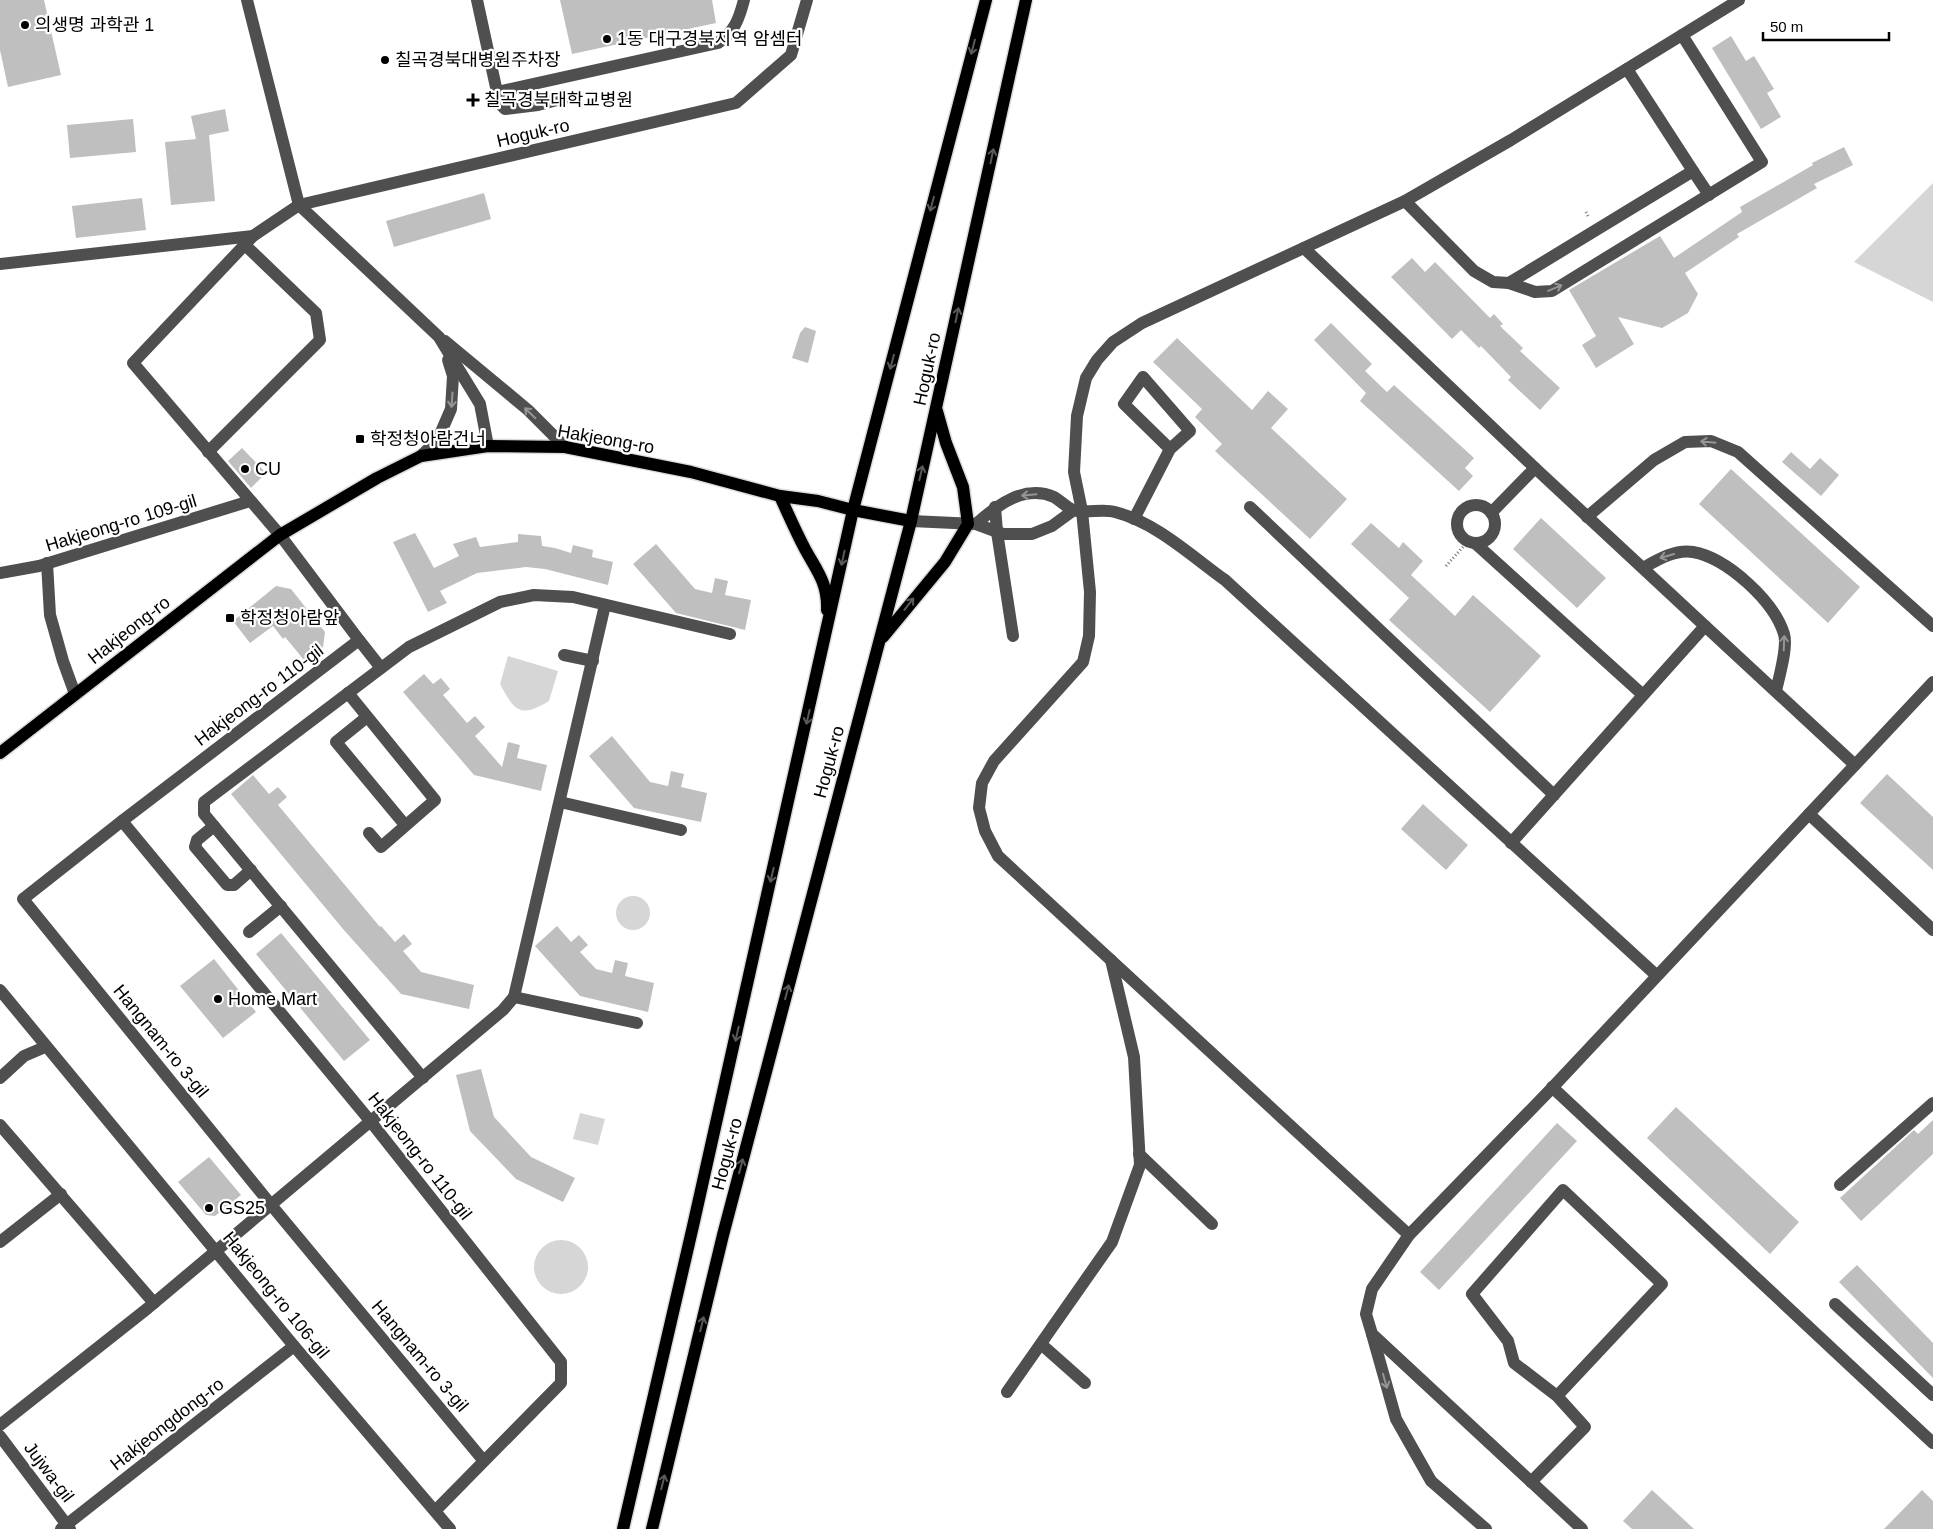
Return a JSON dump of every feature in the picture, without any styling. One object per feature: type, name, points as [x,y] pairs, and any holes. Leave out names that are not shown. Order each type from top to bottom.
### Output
[{"type":"main road","name":"Hoguk-ro","points":[[623,1529],[694,1226],[853,510],[986,0]]},
{"type":"main road","name":"Hoguk-ro","points":[[652,1529],[723,1235],[911,521],[1026,0]]},
{"type":"main road","points":[[879,642],[945,562],[972,524],[963,487],[946,443],[936,408]]},
{"type":"main road","name":"Hakjeong-ro","points":[[0,753],[280,535],[377,478],[421,456],[488,446],[565,447],[690,472],[780,496],[818,501],[911,521]]},
{"type":"main road","points":[[780,496],[806,550],[820,572],[827,598],[825,640]]},
{"type":"street","points":[[247,0],[299,205],[440,337],[528,410],[565,447]]},
{"type":"street","points":[[477,0],[500,104],[505,109],[538,105],[566,98]]},
{"type":"street","points":[[497,92],[718,43],[730,35],[740,16],[744,0]]},
{"type":"street","name":"Hoguk-ro","points":[[299,205],[736,103],[791,55],[807,0]]},
{"type":"street","points":[[1409,1235],[998,856],[985,831],[980,808],[982,783],[994,761],[1084,662],[1089,636],[1090,592],[1074,472],[1076,416],[1086,378],[1097,360],[1113,342],[1142,323],[1405,202],[1739,0]]},
{"type":"street","points":[[1405,202],[1474,271],[1492,282],[1508,283],[1535,292],[1552,291],[1762,162],[1682,35]]},
{"type":"street","points":[[1627,69],[1709,195]]},
{"type":"street","points":[[1508,283],[1693,170]]},
{"type":"street","points":[[299,205],[249,240],[133,363],[280,535],[381,668]]},
{"type":"street","points":[[0,264],[249,240]]},
{"type":"street","points":[[208,452],[320,340],[316,313],[249,240]]},
{"type":"street","points":[[1304,248],[1587,517],[1856,765]]},
{"type":"street","points":[[440,337],[480,404],[488,446]]},
{"type":"street","points":[[421,456],[438,439],[451,409],[453,376],[440,337]]},
{"type":"street","points":[[1134,519],[1170,449],[1190,431],[1143,377],[1124,404],[1170,449]]},
{"type":"street","points":[[1587,517],[1654,460],[1685,442],[1711,441],[1738,452],[1933,626]]},
{"type":"street","points":[[1491,513],[1535,468]]},
{"type":"street","points":[[972,524],[995,507],[1014,497],[1033,494],[1053,497],[1078,510],[1114,511],[1149,525],[1224,580],[1656,975]]},
{"type":"street","name":"Hakjeong-ro 109-gil","points":[[0,573],[46,563],[250,502]]},
{"type":"street","points":[[1472,542],[1486,540],[1491,536],[1495,525],[1491,513],[1482,506],[1469,506],[1460,514],[1457,520],[1459,533],[1472,542],[1643,695]]},
{"type":"street","points":[[995,507],[1012,636]]},
{"type":"street","points":[[1250,507],[1554,795]]},
{"type":"street","points":[[911,521],[972,524],[1003,534],[1032,534],[1052,526],[1078,510]]},
{"type":"street","points":[[1643,568],[1664,555],[1691,551],[1712,558],[1732,570],[1774,614],[1785,636],[1783,664],[1776,691]]},
{"type":"street","points":[[46,563],[50,615],[75,694]]},
{"type":"street","points":[[423,1078],[204,814],[204,802],[408,647],[500,602],[534,595],[573,597],[730,634]]},
{"type":"street","points":[[0,1424],[154,1303],[216,1250],[272,1206],[504,1010],[514,997],[606,605]]},
{"type":"street","points":[[1511,842],[1705,626]]},
{"type":"street","name":"Hakjeong-ro 110-gil","points":[[24,899],[122,821],[359,640]]},
{"type":"street","points":[[564,655],[592,661]]},
{"type":"street","points":[[1486,1529],[1431,1481],[1396,1419],[1366,1314],[1372,1289],[1409,1235],[1552,1087],[1933,682]]},
{"type":"street","points":[[348,693],[435,800],[381,846],[369,833]]},
{"type":"street","points":[[367,716],[336,742],[405,825]]},
{"type":"street","points":[[560,802],[681,830]]},
{"type":"street","points":[[1808,814],[1933,930]]},
{"type":"street","name":"Hakjeong-ro 110-gil","points":[[122,821],[371,1122],[561,1362],[560,1383],[435,1511]]},
{"type":"street","points":[[214,826],[197,840],[195,847],[227,885],[234,885],[251,870]]},
{"type":"street","name":"Hangnam-ro 3-gil","points":[[24,899],[272,1206],[483,1460]]},
{"type":"street","points":[[249,932],[281,906]]},
{"type":"street","points":[[1007,1392],[1112,1242],[1140,1165],[1134,1057],[1111,960]]},
{"type":"street","name":"Hakjeong-ro 106-gil","points":[[0,990],[294,1346],[450,1529]]},
{"type":"street","points":[[514,997],[637,1023]]},
{"type":"street","points":[[0,1078],[24,1056],[45,1046]]},
{"type":"street","points":[[1552,1087],[1933,1444]]},
{"type":"street","points":[[1840,1184],[1933,1103]]},
{"type":"street","points":[[0,1125],[154,1303]]},
{"type":"street","points":[[1140,1154],[1212,1224]]},
{"type":"street","points":[[1531,1482],[1585,1427],[1557,1396],[1514,1363],[1508,1340],[1472,1294],[1563,1190],[1662,1284],[1557,1396]]},
{"type":"street","points":[[0,1242],[61,1194]]},
{"type":"street","points":[[1835,1304],[1933,1395]]},
{"type":"street","points":[[1372,1334],[1582,1529]]},
{"type":"street","points":[[1041,1344],[1085,1383]]},
{"type":"street","name":"Hakjeongdong-ro","points":[[66,1527],[294,1346]]},
{"type":"street","name":"Jujwa-gil","points":[[0,1436],[66,1527]]},
{"type":"path","points":[[1446,566],[1472,542]]},
{"type":"shaded area","points":[[1933,183],[1933,302],[1854,262]]},
{"type":"shaded area","points":[[508,656],[558,671],[549,701],[532,709],[525,710],[515,706],[510,701],[500,684]]},
{"type":"shaded area","points":[[633,896],[645,901],[650,913],[645,925],[633,930],[621,925],[616,913],[621,901]]},
{"type":"shaded area","points":[[580,1113],[605,1119],[598,1145],[573,1139]]},
{"type":"shaded area","points":[[561,1240],[571,1242],[580,1248],[586,1257],[588,1267],[586,1277],[580,1286],[571,1292],[561,1294],[551,1292],[542,1286],[536,1277],[534,1267],[536,1257],[542,1248],[551,1242]]},
{"type":"building","name":"의생명 과학관 1","points":[[0,0],[44,0],[61,75],[8,87],[0,50]]},
{"type":"building","name":"1동 대구경북지역 암셈터","points":[[560,0],[712,0],[716,23],[572,54]]},
{"type":"building","points":[[1731,36],[1746,61],[1754,56],[1774,89],[1767,93],[1781,117],[1761,129],[1712,48]]},
{"type":"building","points":[[225,109],[229,131],[209,135],[215,201],[171,205],[165,142],[196,139],[191,116]]},
{"type":"building","points":[[133,119],[136,152],[70,158],[67,125]]},
{"type":"building","points":[[1844,147],[1853,165],[1814,184],[1817,188],[1737,234],[1739,237],[1685,273],[1698,294],[1688,313],[1662,328],[1618,317],[1634,344],[1596,368],[1582,345],[1596,336],[1569,290],[1660,236],[1674,258],[1742,212],[1740,207],[1813,165],[1812,163]]},
{"type":"building","points":[[484,193],[491,219],[394,247],[386,221]]},
{"type":"building","points":[[142,198],[146,230],[76,238],[72,206]]},
{"type":"building","points":[[1412,258],[1425,272],[1435,262],[1490,318],[1494,314],[1503,324],[1500,326],[1523,348],[1520,351],[1560,388],[1540,410],[1508,380],[1511,377],[1481,346],[1479,348],[1461,330],[1452,339],[1391,277]]},
{"type":"building","points":[[1331,323],[1372,364],[1365,371],[1387,392],[1394,385],[1474,458],[1465,468],[1473,476],[1459,491],[1360,401],[1366,393],[1314,340]]},
{"type":"building","points":[[805,327],[816,331],[808,363],[792,358],[800,333]]},
{"type":"building","points":[[1177,338],[1252,410],[1268,391],[1288,409],[1271,428],[1347,499],[1310,539],[1215,451],[1222,444],[1195,417],[1202,409],[1153,362]]},
{"type":"building","name":"CU","points":[[242,448],[266,473],[251,488],[228,461]]},
{"type":"building","points":[[1791,452],[1810,469],[1820,458],[1839,475],[1821,496],[1782,462]]},
{"type":"building","points":[[1731,469],[1860,587],[1828,623],[1699,504]]},
{"type":"building","points":[[1541,518],[1606,578],[1577,608],[1513,549]]},
{"type":"building","points":[[1371,523],[1399,548],[1403,542],[1423,561],[1411,575],[1455,616],[1473,595],[1541,656],[1490,712],[1389,620],[1409,598],[1351,544]]},
{"type":"building","points":[[415,533],[434,568],[459,556],[453,544],[476,537],[480,547],[518,542],[518,534],[541,536],[542,546],[571,553],[573,545],[593,550],[592,557],[613,562],[608,585],[545,569],[526,567],[477,573],[440,591],[447,603],[428,612],[393,542]]},
{"type":"building","points":[[656,544],[695,589],[712,593],[715,578],[728,581],[725,595],[751,600],[745,630],[676,613],[633,564]]},
{"type":"building","points":[[276,586],[291,589],[325,632],[323,647],[304,660],[273,626],[250,643],[233,621]]},
{"type":"building","points":[[424,674],[433,684],[441,678],[450,689],[443,695],[467,723],[475,716],[485,727],[475,736],[502,767],[508,742],[520,745],[517,758],[547,765],[541,791],[474,775],[403,692]]},
{"type":"building","points":[[612,736],[650,782],[668,786],[671,771],[684,774],[681,787],[707,793],[701,822],[634,808],[589,756]]},
{"type":"building","points":[[1887,774],[1933,817],[1933,870],[1860,803]]},
{"type":"building","points":[[253,775],[269,794],[278,787],[287,797],[278,805],[380,927],[395,942],[404,934],[412,944],[403,951],[421,972],[474,985],[469,1009],[401,994],[343,929],[231,794]]},
{"type":"building","points":[[1423,804],[1468,845],[1446,870],[1401,829]]},
{"type":"building","points":[[557,926],[571,942],[579,935],[588,945],[580,952],[596,969],[612,973],[615,960],[628,963],[625,976],[654,983],[648,1012],[580,996],[535,946]]},
{"type":"building","points":[[281,933],[370,1040],[344,1061],[256,954]]},
{"type":"building","name":"Home Mart","points":[[214,959],[256,1012],[223,1038],[180,986]]},
{"type":"building","points":[[481,1069],[494,1117],[531,1157],[575,1178],[563,1202],[516,1179],[470,1131],[456,1075]]},
{"type":"building","points":[[1676,1107],[1799,1222],[1770,1254],[1647,1138]]},
{"type":"building","points":[[1933,1120],[1933,1154],[1861,1221],[1840,1198],[1914,1130],[1918,1134]]},
{"type":"building","points":[[1557,1123],[1577,1141],[1439,1290],[1420,1272]]},
{"type":"building","points":[[209,1157],[241,1195],[215,1216],[206,1215],[178,1182]]},
{"type":"building","points":[[1857,1265],[1933,1343],[1933,1378],[1839,1282]]},
{"type":"building","points":[[1652,1490],[1694,1529],[1632,1529],[1623,1521]]},
{"type":"building","points":[[1922,1490],[1933,1501],[1933,1529],[1884,1529]]},
{"type":"place","name":"의생명 과학관 1","points":[[25,25]]},
{"type":"place","name":"1동 대구경북지역 암셈터","points":[[607,39]]},
{"type":"place","name":"칠곡경북대병원주차장","points":[[385,60]]},
{"type":"place","name":"칠곡경북대학교병원","points":[[473,100]]},
{"type":"place","name":"학정청아람건너","points":[[360,439]]},
{"type":"place","name":"CU","points":[[245,469]]},
{"type":"place","name":"학정청아람앞","points":[[230,618]]},
{"type":"place","name":"Home Mart","points":[[218,999]]},
{"type":"place","name":"GS25","points":[[209,1208]]}]
